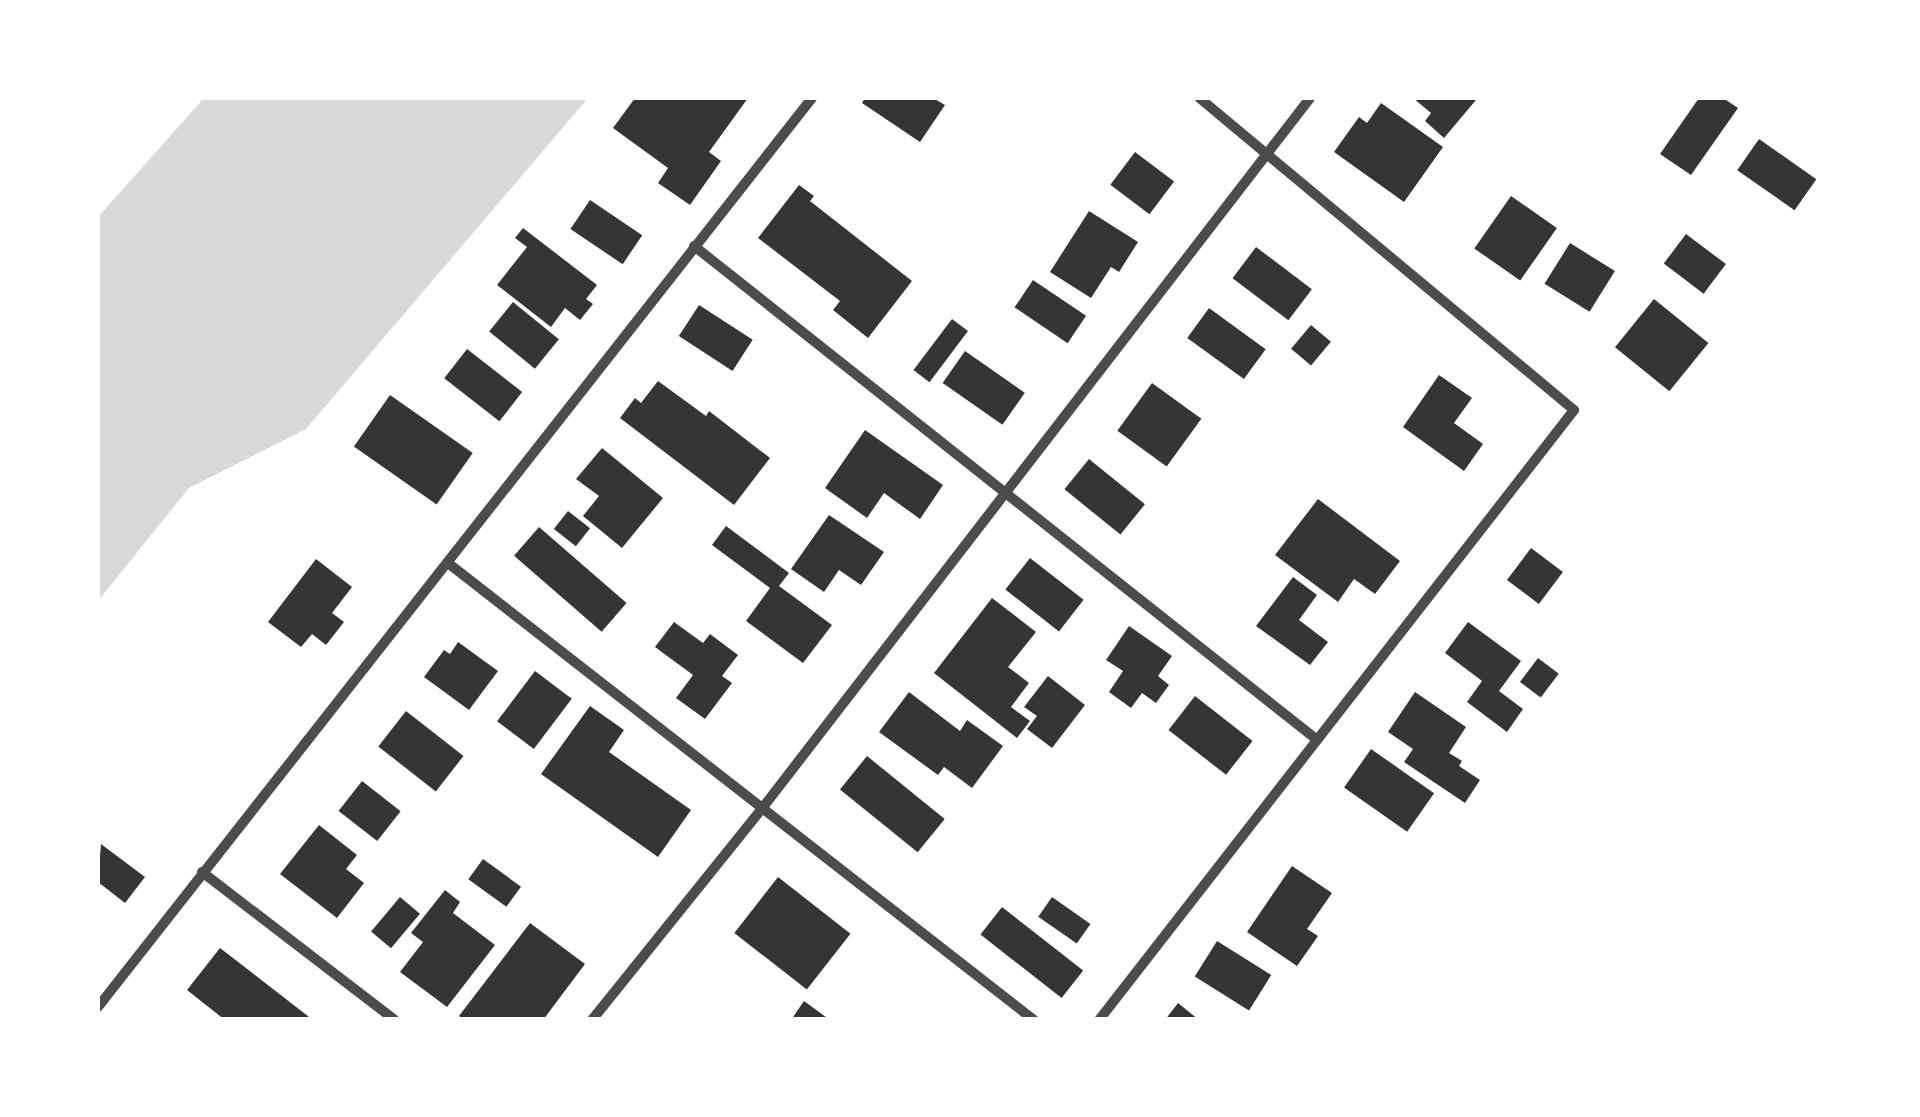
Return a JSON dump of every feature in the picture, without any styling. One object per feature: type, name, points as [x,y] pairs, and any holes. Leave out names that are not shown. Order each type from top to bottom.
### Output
[{"type":"street","points":[[98,1007],[812,98]]},
{"type":"street","points":[[1099,1020],[1574,410],[1200,98]]},
{"type":"street","points":[[592,1020],[764,806],[1310,98]]},
{"type":"street","points":[[694,246],[1316,740]]},
{"type":"street","points":[[448,562],[1034,1020]]},
{"type":"street","points":[[202,872],[394,1020]]},
{"type":"shaded area","points":[[204,98],[588,98],[306,429],[189,488],[98,601],[98,217]]},
{"type":"building","points":[[635,98],[748,98],[709,152],[721,161],[690,205],[658,183],[668,168],[613,128]]},
{"type":"building","points":[[865,98],[933,98],[945,105],[920,142],[862,103]]},
{"type":"building","points":[[1413,98],[1476,100],[1444,138],[1425,121],[1431,113]]},
{"type":"building","points":[[1699,98],[1723,98],[1738,108],[1691,175],[1660,154]]},
{"type":"building","points":[[1381,103],[1443,147],[1404,202],[1334,152],[1359,117],[1367,123]]},
{"type":"building","points":[[1759,139],[1816,179],[1795,210],[1737,170]]},
{"type":"building","points":[[1135,152],[1174,181],[1149,214],[1110,185]]},
{"type":"building","points":[[799,185],[814,196],[810,201],[912,281],[868,338],[833,310],[840,301],[758,238]]},
{"type":"building","points":[[1511,196],[1557,228],[1520,281],[1474,248]]},
{"type":"building","points":[[590,200],[642,235],[623,264],[570,229]]},
{"type":"building","points":[[1089,211],[1138,242],[1119,272],[1111,267],[1091,298],[1050,272]]},
{"type":"building","points":[[523,228],[597,285],[586,299],[593,304],[580,320],[565,308],[551,327],[497,285],[527,247],[515,238]]},
{"type":"building","points":[[1686,234],[1726,264],[1704,294],[1664,264]]},
{"type":"building","points":[[1570,243],[1615,271],[1590,312],[1545,284]]},
{"type":"building","points":[[1256,247],[1312,289],[1288,320],[1233,278]]},
{"type":"building","points":[[1033,280],[1086,316],[1068,343],[1015,307]]},
{"type":"building","points":[[1654,299],[1708,343],[1669,391],[1615,347]]},
{"type":"building","points":[[513,302],[559,339],[535,369],[489,332]]},
{"type":"building","points":[[699,305],[753,340],[733,371],[679,336]]},
{"type":"building","points":[[1209,308],[1266,349],[1244,379],[1187,338]]},
{"type":"building","points":[[952,319],[968,331],[929,382],[913,370]]},
{"type":"building","points":[[1311,325],[1331,342],[1311,365],[1291,349]]},
{"type":"building","points":[[467,349],[522,392],[499,421],[444,378]]},
{"type":"building","points":[[965,351],[1025,393],[1002,425],[943,383]]},
{"type":"building","points":[[1439,375],[1472,398],[1454,423],[1483,444],[1464,471],[1403,427]]},
{"type":"building","points":[[658,381],[706,416],[709,411],[770,458],[734,505],[620,418],[635,398],[641,403]]},
{"type":"building","points":[[1152,383],[1201,419],[1167,467],[1117,431]]},
{"type":"building","points":[[390,395],[473,453],[437,505],[354,447]]},
{"type":"building","points":[[865,430],[943,485],[920,519],[884,493],[867,518],[825,488]]},
{"type":"building","points":[[602,448],[663,498],[622,548],[583,516],[599,496],[576,479]]},
{"type":"building","points":[[1089,459],[1145,504],[1120,535],[1064,489]]},
{"type":"building","points":[[1318,499],[1400,561],[1375,594],[1354,579],[1338,602],[1275,555]]},
{"type":"building","points":[[568,511],[590,528],[576,546],[554,529]]},
{"type":"building","points":[[829,515],[884,552],[861,585],[839,570],[824,592],[791,569]]},
{"type":"building","points":[[726,526],[789,573],[779,586],[832,625],[803,663],[746,621],[770,588],[712,545]]},
{"type":"building","points":[[539,527],[627,603],[602,632],[514,556]]},
{"type":"building","points":[[1531,548],[1563,572],[1539,604],[1507,580]]},
{"type":"building","points":[[1030,558],[1084,600],[1059,631],[1005,590]]},
{"type":"building","points":[[316,559],[352,587],[332,613],[344,622],[326,645],[312,634],[301,647],[268,622]]},
{"type":"building","points":[[1293,577],[1317,595],[1299,620],[1328,642],[1310,665],[1256,626]]},
{"type":"building","points":[[992,598],[1036,632],[1008,667],[1029,683],[1011,707],[1030,721],[1017,738],[934,673]]},
{"type":"building","points":[[674,622],[703,643],[710,634],[738,655],[722,676],[732,683],[705,719],[676,698],[693,675],[655,647]]},
{"type":"building","points":[[1468,622],[1521,661],[1499,691],[1523,709],[1507,732],[1467,702],[1482,681],[1445,653]]},
{"type":"building","points":[[1129,626],[1172,656],[1158,676],[1169,685],[1156,703],[1142,693],[1131,708],[1109,692],[1123,671],[1106,660]]},
{"type":"building","points":[[458,642],[498,671],[469,710],[424,677],[444,650],[450,654]]},
{"type":"building","points":[[1538,658],[1559,674],[1541,698],[1520,682]]},
{"type":"building","points":[[535,671],[572,699],[534,749],[497,721]]},
{"type":"building","points":[[1048,676],[1085,705],[1052,748],[1027,729],[1037,716],[1024,707]]},
{"type":"building","points":[[909,692],[960,731],[967,720],[1003,746],[972,788],[944,767],[938,775],[879,732]]},
{"type":"building","points":[[1415,692],[1466,727],[1449,753],[1462,761],[1459,766],[1480,780],[1465,803],[1404,762],[1413,749],[1388,732]]},
{"type":"building","points":[[1195,696],[1253,741],[1226,775],[1169,730]]},
{"type":"building","points":[[590,706],[624,730],[609,752],[691,810],[658,857],[541,774]]},
{"type":"building","points":[[406,711],[464,756],[436,791],[378,746]]},
{"type":"building","points":[[1371,749],[1434,793],[1407,832],[1344,788]]},
{"type":"building","points":[[867,756],[945,819],[918,852],[840,789]]},
{"type":"building","points":[[362,781],[401,811],[377,841],[339,811]]},
{"type":"building","points":[[319,825],[357,855],[346,869],[364,883],[337,918],[280,874]]},
{"type":"building","points":[[101,844],[145,877],[125,903],[98,882]]},
{"type":"building","points":[[483,859],[521,887],[506,907],[468,879]]},
{"type":"building","points":[[1292,866],[1332,893],[1307,929],[1318,936],[1297,966],[1247,932]]},
{"type":"building","points":[[778,877],[850,934],[807,990],[734,933]]},
{"type":"building","points":[[445,890],[460,902],[453,913],[495,945],[447,1007],[400,972],[423,942],[411,933]]},
{"type":"building","points":[[400,897],[420,914],[391,948],[371,931]]},
{"type":"building","points":[[1052,897],[1091,924],[1077,944],[1038,917]]},
{"type":"building","points":[[1002,907],[1083,970],[1062,998],[980,935]]},
{"type":"building","points":[[530,923],[585,964],[543,1020],[464,1020],[459,1016]]},
{"type":"building","points":[[1217,941],[1271,975],[1249,1011],[1195,977]]},
{"type":"building","points":[[220,948],[313,1020],[225,1020],[187,990]]},
{"type":"building","points":[[804,1001],[830,1020],[791,1020]]},
{"type":"building","points":[[1178,1003],[1199,1020],[1165,1020]]}]
